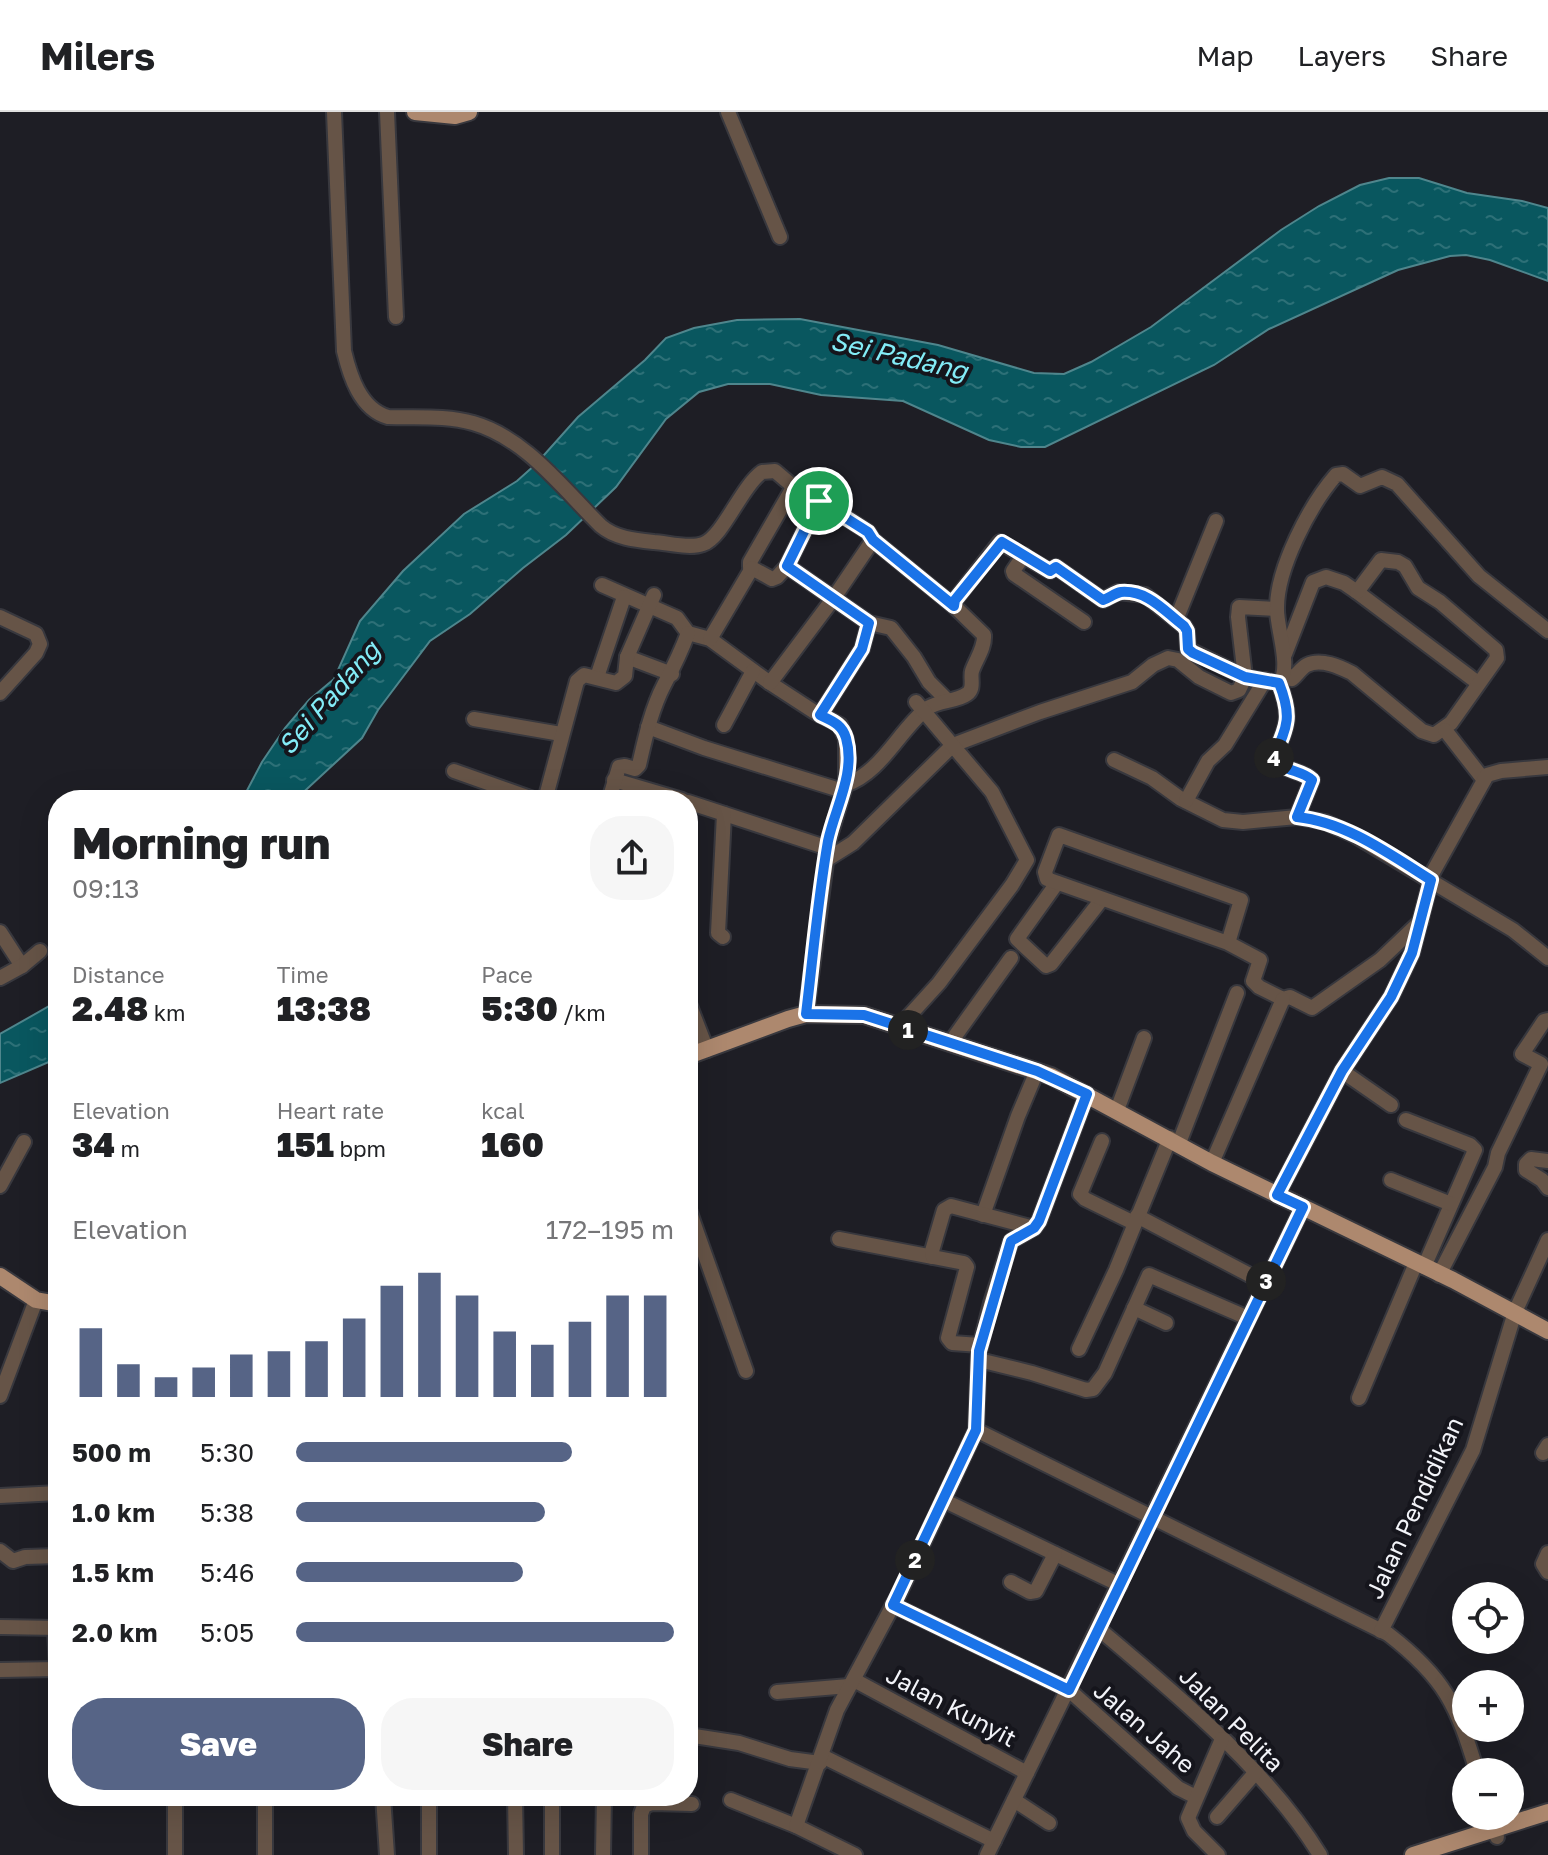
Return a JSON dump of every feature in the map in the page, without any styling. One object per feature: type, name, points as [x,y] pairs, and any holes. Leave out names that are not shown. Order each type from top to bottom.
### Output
[{"type":"main road","points":[[415,112],[455,116],[469,112]]},
{"type":"main road","points":[[698,1053],[806,1014],[851,1013],[1037,1071],[1087,1094],[1212,1163],[1548,1331]]},
{"type":"main road","points":[[0,1276],[36,1300],[48,1302]]},
{"type":"main road","points":[[1524,1819],[1548,1812]]},
{"type":"main road","points":[[1524,1825],[1548,1822]]},
{"type":"main road","points":[[1413,1855],[1488,1830]]},
{"type":"main road","points":[[1440,1855],[1490,1830]]},
{"type":"street","points":[[334,112],[344,351],[353,384],[379,415],[449,418],[475,423],[522,447],[601,526],[615,536],[697,546],[712,540],[742,494],[762,472],[775,471],[795,488],[800,488],[868,532],[873,540],[954,606],[984,635],[967,695],[920,706],[866,774],[844,788],[704,748],[648,727]]},
{"type":"street","points":[[387,112],[396,317]]},
{"type":"street","points":[[728,112],[780,237]]},
{"type":"street","points":[[1297,817],[1312,780],[1275,761],[1274,756],[1288,719],[1287,703],[1278,674],[1277,609],[1281,583],[1293,547],[1319,495],[1336,475],[1343,474],[1360,486],[1382,477],[1397,484],[1479,576],[1548,631]]},
{"type":"street","points":[[795,488],[750,562],[752,568],[772,579],[787,566],[819,501]]},
{"type":"street","points":[[1176,620],[1216,521]]},
{"type":"street","points":[[770,683],[873,540]]},
{"type":"street","points":[[954,606],[955,600],[1000,542],[1050,571]]},
{"type":"street","points":[[1024,555],[1013,573],[1084,622]]},
{"type":"street","points":[[1038,591],[1056,567],[1103,600],[1118,592],[1145,595],[1187,631],[1188,649],[1245,677],[1278,674],[1292,679],[1312,663],[1341,668],[1352,673],[1422,731],[1434,735],[1445,730],[1497,658],[1496,650],[1440,602],[1418,588],[1405,566],[1398,562],[1381,560],[1357,592]]},
{"type":"street","points":[[787,566],[869,623],[891,628],[929,682],[947,700]]},
{"type":"street","points":[[710,639],[752,568]]},
{"type":"street","points":[[1186,801],[1208,761],[1225,745],[1278,674],[1313,582],[1326,577],[1344,583],[1478,683]]},
{"type":"street","points":[[602,585],[624,597],[651,601],[677,618],[688,633],[710,639],[770,683],[840,725],[846,739],[844,788],[827,854],[806,1014]]},
{"type":"street","points":[[597,677],[624,597]]},
{"type":"street","points":[[547,790],[577,681],[584,675],[616,683],[621,681],[625,676],[627,657],[651,601]]},
{"type":"street","points":[[698,805],[827,854],[853,843],[953,745],[1132,682],[1162,659],[1178,660],[1199,677],[1231,693],[1239,690],[1245,677],[1239,607],[1277,609]]},
{"type":"street","points":[[0,617],[36,634],[40,644],[36,653],[0,693]]},
{"type":"street","points":[[820,715],[862,649],[869,623]]},
{"type":"street","points":[[612,790],[621,766],[638,768],[648,727],[688,633]]},
{"type":"street","points":[[627,657],[672,674]]},
{"type":"street","points":[[724,725],[753,671]]},
{"type":"street","points":[[899,1027],[939,983],[1027,860],[1001,805],[920,706]]},
{"type":"street","points":[[474,719],[561,734]]},
{"type":"street","points":[[1445,730],[1484,780]]},
{"type":"street","points":[[1114,760],[1152,778],[1186,801],[1223,820],[1233,822],[1297,817],[1325,822],[1354,835],[1513,930],[1548,958]]},
{"type":"street","points":[[1277,1195],[1342,1071],[1391,997],[1412,953],[1431,880],[1487,775],[1548,767]]},
{"type":"street","points":[[454,771],[508,790]]},
{"type":"street","points":[[614,780],[648,790]]},
{"type":"street","points":[[723,937],[718,933],[718,901],[724,814]]},
{"type":"street","points":[[1228,943],[1241,900],[1060,834],[1045,872],[1047,879],[1228,943],[1260,960],[1253,981],[1259,987],[1312,1008],[1380,960],[1421,921]]},
{"type":"street","points":[[1057,883],[1017,939],[1046,966],[1051,964],[1102,899]]},
{"type":"street","points":[[0,932],[22,966]]},
{"type":"street","points":[[0,978],[40,951]]},
{"type":"street","points":[[950,1043],[1011,958]]},
{"type":"street","points":[[1079,1349],[1237,993]]},
{"type":"street","points":[[1212,1163],[1283,999]]},
{"type":"street","points":[[1359,1398],[1427,1268],[1495,1167],[1498,1153],[1541,1064],[1522,1054],[1544,1021],[1548,1020]]},
{"type":"street","points":[[698,1027],[707,1050]]},
{"type":"street","points":[[1117,1110],[1144,1038]]},
{"type":"street","points":[[983,1215],[1037,1071]]},
{"type":"street","points":[[1342,1071],[1391,1105]]},
{"type":"street","points":[[796,1826],[832,1723],[893,1605],[976,1430],[980,1352],[1011,1241],[1034,1228],[1047,1205],[1087,1094]]},
{"type":"street","points":[[1406,1120],[1470,1145],[1475,1150],[1427,1268]]},
{"type":"street","points":[[1102,1141],[1080,1194],[1085,1199],[1136,1220],[1265,1283]]},
{"type":"street","points":[[0,1186],[24,1142]]},
{"type":"street","points":[[1548,1161],[1531,1159],[1526,1164],[1526,1170],[1548,1188]]},
{"type":"street","points":[[1391,1180],[1451,1204]]},
{"type":"street","points":[[933,1257],[932,1251],[946,1208],[951,1206],[1034,1228]]},
{"type":"street","points":[[698,1737],[739,1743],[790,1759],[821,1760],[990,1848],[1303,1207]]},
{"type":"street","points":[[698,1235],[746,1371]]},
{"type":"street","points":[[839,1239],[966,1264],[948,1338],[952,1343],[1086,1390],[1093,1389],[1105,1373],[1149,1275],[1248,1318]]},
{"type":"street","name":"Jalan Pendidikan","points":[[1381,1631],[1473,1450],[1515,1312],[1548,1240]]},
{"type":"street","points":[[0,1396],[36,1300]]},
{"type":"street","points":[[1134,1308],[1166,1323]]},
{"type":"street","points":[[976,1430],[1381,1631],[1411,1652],[1441,1682],[1461,1720],[1473,1758]]},
{"type":"street","points":[[0,1496],[48,1494]]},
{"type":"street","points":[[943,1500],[1120,1585]]},
{"type":"street","points":[[0,1551],[13,1561],[48,1556]]},
{"type":"street","points":[[1548,1553],[1543,1564],[1548,1572]]},
{"type":"street","points":[[1011,1582],[1030,1592],[1036,1591],[1055,1554]]},
{"type":"street","name":"Jalan Jahe","points":[[893,1605],[1069,1690],[1178,1788],[1196,1797]]},
{"type":"street","points":[[0,1627],[48,1628]]},
{"type":"street","name":"Jalan Pelita","points":[[1099,1629],[1176,1694],[1222,1739],[1305,1830],[1320,1855]]},
{"type":"street","points":[[0,1670],[48,1669]]},
{"type":"street","points":[[777,1692],[851,1683]]},
{"type":"street","name":"Jalan Kunyit","points":[[851,1683],[1027,1773]]},
{"type":"street","points":[[1218,1855],[1189,1823],[1190,1809],[1222,1739]]},
{"type":"street","points":[[1217,1817],[1255,1773]]},
{"type":"street","points":[[731,1800],[796,1826],[855,1855]]},
{"type":"street","points":[[1014,1800],[1049,1823]]},
{"type":"street","points":[[175,1806],[175,1855]]},
{"type":"street","points":[[265,1806],[265,1855]]},
{"type":"street","points":[[384,1806],[387,1855]]},
{"type":"street","points":[[429,1806],[429,1855]]},
{"type":"street","points":[[515,1806],[516,1855]]},
{"type":"street","points":[[552,1806],[552,1855]]},
{"type":"street","points":[[603,1855],[604,1806]]},
{"type":"street","points":[[641,1855],[641,1814],[644,1806]]},
{"type":"water","name":"Sei Padang","points":[[1389,178],[1419,178],[1467,193],[1548,208],[1548,281],[1490,260],[1466,255],[1450,256],[1398,270],[1269,329],[1214,365],[1045,447],[1021,447],[989,440],[903,401],[821,395],[770,384],[728,384],[699,392],[666,419],[616,487],[566,535],[470,614],[430,641],[378,710],[362,738],[306,790],[247,790],[285,728],[309,700],[334,679],[360,621],[403,571],[464,514],[517,481],[578,417],[666,338],[694,328],[737,320],[800,319],[938,345],[1034,373],[1064,374],[1151,327],[1281,230],[1360,185]]},
{"type":"water","points":[[48,1007],[48,1062],[0,1083],[0,1034]]},
{"type":"route","points":[[819,501],[868,532],[873,540],[954,606],[955,600],[1000,542],[1050,571],[1054,566],[1065,572],[1103,600],[1118,592],[1145,595],[1184,626],[1187,631],[1186,644],[1193,653],[1245,677],[1279,683],[1287,703],[1288,719],[1274,756],[1275,761],[1312,780],[1297,817],[1325,822],[1354,835],[1431,880],[1412,953],[1391,997],[1342,1071],[1277,1195],[1303,1207],[1069,1690],[893,1605],[976,1430],[979,1351],[1011,1241],[1034,1228],[1039,1221],[1087,1094],[1051,1076],[978,1050],[864,1015],[806,1014],[829,839],[846,783],[848,758],[846,739],[840,725],[820,715],[862,649],[869,623],[787,566],[819,501]]}]
